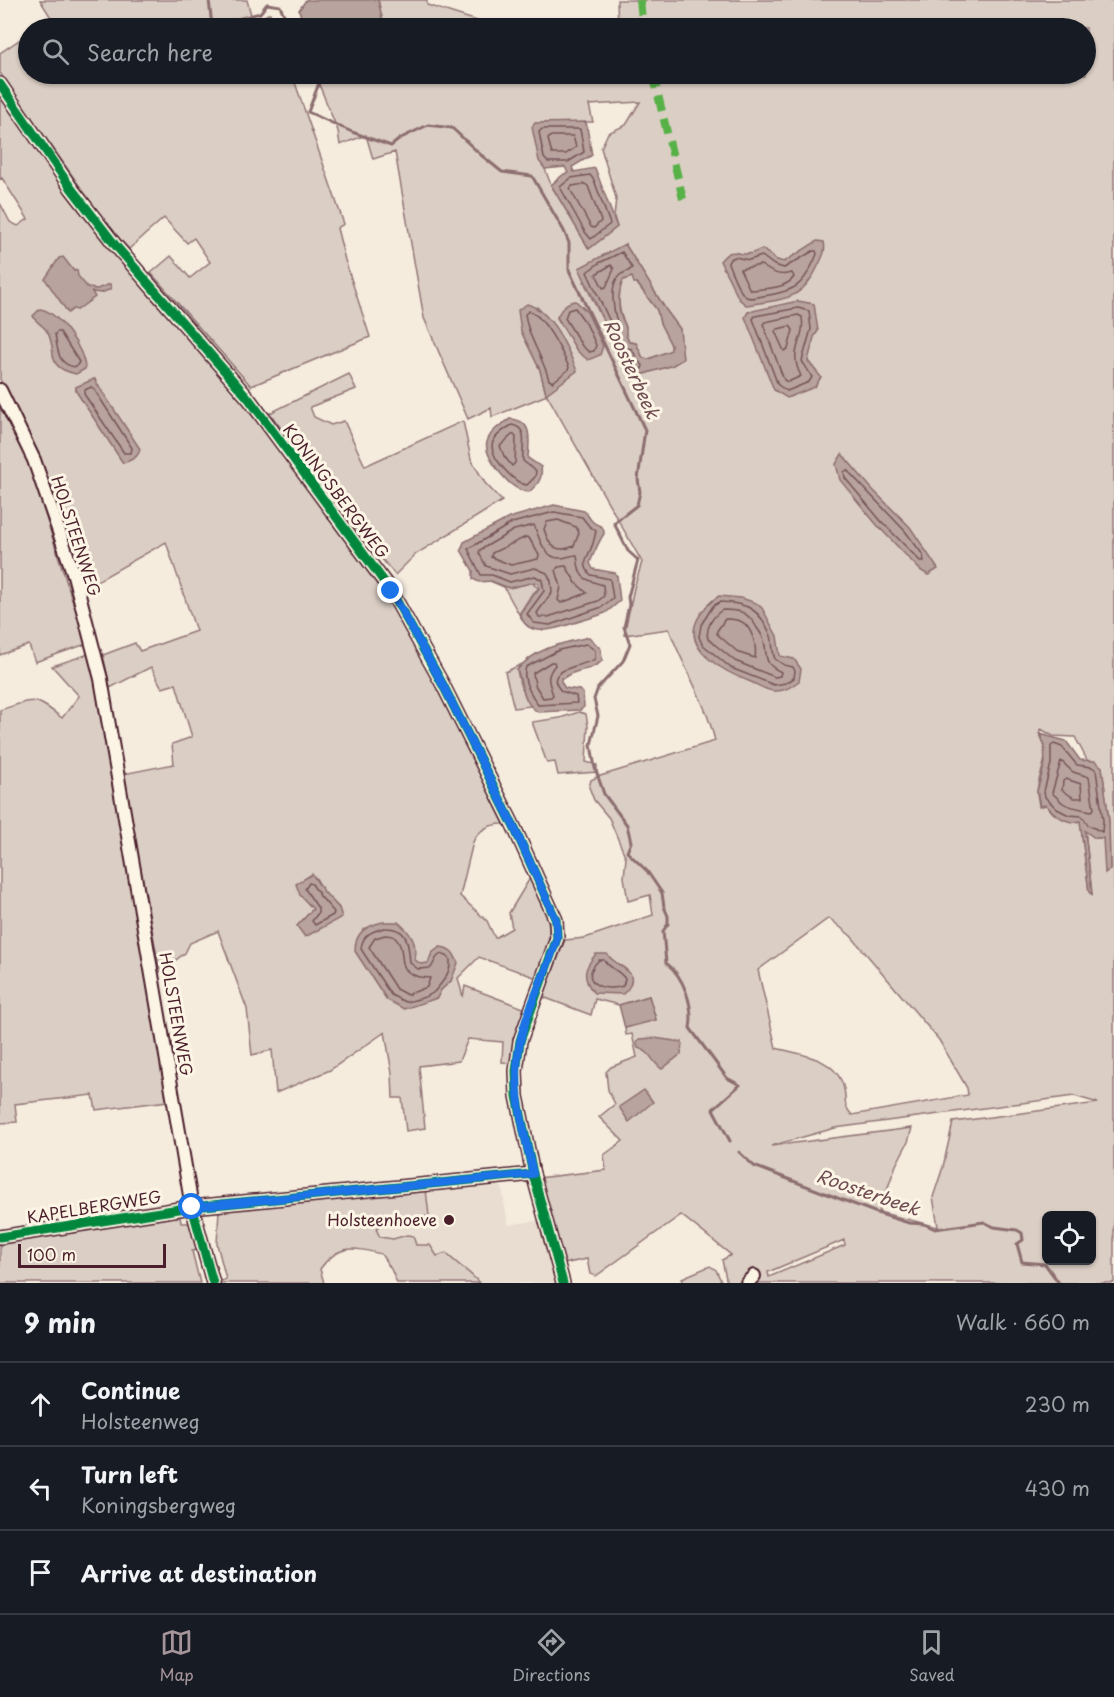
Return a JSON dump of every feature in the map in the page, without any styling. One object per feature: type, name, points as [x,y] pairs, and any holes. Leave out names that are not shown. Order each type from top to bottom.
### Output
[{"type":"street","name":"KONINGSBERGWEG","points":[[0,84],[71,188],[110,238],[249,399],[391,591],[443,685],[514,827],[556,920],[557,938],[520,1041],[516,1071],[517,1096],[533,1174]]},
{"type":"street","name":"HOLSTEENWEG","points":[[0,390],[34,460],[74,575],[101,679],[192,1207],[213,1283]]},
{"type":"street","points":[[192,1207],[533,1174],[563,1283]]},
{"type":"street","name":"KAPELBERGWEG","points":[[0,1237],[192,1207]]},
{"type":"shaded area","points":[[40,0],[247,0],[252,18],[51,18]]},
{"type":"shaded area","points":[[378,0],[427,0],[427,5],[468,18],[382,18]]},
{"type":"shaded area","points":[[617,0],[1114,0],[1114,1283],[727,1283],[722,1260],[731,1255],[681,1215],[596,1276],[590,1274],[587,1259],[563,1264],[538,1178],[606,1170],[604,1155],[623,1141],[599,1117],[615,1104],[608,1090],[606,1072],[611,1067],[637,1057],[632,1034],[626,1035],[625,1028],[656,1019],[649,996],[619,1005],[595,999],[591,1015],[543,997],[565,940],[585,938],[653,915],[650,895],[628,901],[624,877],[626,858],[609,818],[594,800],[589,787],[591,780],[715,741],[706,712],[669,629],[624,635],[642,562],[547,395],[492,417],[491,408],[468,419],[424,318],[395,152],[373,159],[366,135],[340,145],[338,131],[319,84],[1096,84],[1096,18],[618,18]],"holes":[[[640,102],[626,125],[608,133],[601,148],[616,198],[614,217],[617,227],[589,249],[551,185],[545,169],[586,122],[593,122],[589,105]],[[625,244],[680,329],[673,365],[631,378],[584,282]],[[582,306],[593,322],[603,345],[588,359],[578,351],[557,318]],[[537,307],[551,322],[570,355],[546,394],[540,370],[521,331]],[[1041,729],[1053,736],[1075,737],[1088,762],[1102,768],[1109,821],[1110,869],[1103,838],[1095,838],[1085,830],[1092,894],[1089,892],[1080,820],[1054,814],[1046,805],[1039,807],[1037,792],[1045,758]],[[829,918],[851,936],[939,1040],[967,1088],[968,1095],[852,1115],[846,1105],[840,1078],[834,1070],[817,1059],[776,1048],[758,970]],[[1074,1096],[1098,1103],[953,1122],[943,1167],[933,1197],[938,1227],[879,1212],[912,1128],[771,1146],[835,1128]],[[844,1240],[845,1245],[769,1277],[768,1272]]]},
{"type":"shaded area","points":[[270,13],[272,18],[261,18]]},
{"type":"shaded area","points":[[18,41],[18,84],[295,84],[344,224],[337,228],[370,337],[251,386],[151,273],[171,256],[190,278],[210,262],[194,238],[187,243],[164,218],[129,249],[107,225],[0,73],[0,53]]},
{"type":"shaded area","points":[[0,91],[89,221],[154,301],[200,347],[240,396],[388,594],[437,687],[504,824],[486,828],[475,837],[460,896],[487,921],[495,938],[512,928],[509,913],[530,878],[543,906],[549,927],[549,937],[537,978],[479,957],[458,978],[463,997],[465,986],[526,1009],[511,1063],[502,1062],[503,1042],[468,1039],[459,1061],[419,1066],[425,1128],[406,1131],[402,1098],[393,1098],[392,1073],[385,1032],[330,1070],[276,1093],[272,1050],[252,1055],[247,1009],[218,931],[190,943],[185,953],[160,972],[123,774],[174,764],[172,744],[192,737],[176,684],[162,688],[151,667],[110,688],[103,655],[135,643],[140,651],[196,631],[166,542],[85,588],[52,487],[0,379],[0,203],[10,222],[18,226],[28,219],[2,178],[0,179]],"holes":[[[95,379],[123,462],[76,391],[76,387]],[[316,878],[324,892],[339,908],[297,926],[313,909]],[[355,951],[416,951],[415,960],[421,964],[428,964],[432,953],[451,981],[441,990],[437,998],[428,1001],[387,1000]]]},
{"type":"shaded area","points":[[632,277],[657,310],[660,323],[671,345],[672,350],[649,359],[643,358],[636,343],[629,342],[621,315],[620,287],[623,280]]},
{"type":"shaded area","points":[[349,374],[356,389],[310,407],[314,417],[331,425],[344,421],[365,466],[463,421],[471,459],[485,483],[502,501],[416,554],[395,575],[322,486],[270,413]]},
{"type":"shaded area","points":[[0,403],[28,460],[86,644],[35,662],[29,645],[0,655]]},
{"type":"shaded area","points":[[490,581],[509,588],[535,582],[534,585],[539,588],[531,595],[520,613],[521,618],[504,587]]},
{"type":"shaded area","points":[[89,654],[144,952],[168,1101],[96,1110],[93,1095],[15,1104],[17,1122],[0,1123],[0,710],[33,701],[39,702],[62,718],[79,696],[52,666]]},
{"type":"shaded area","points":[[520,665],[517,670],[520,685],[531,706],[514,708],[505,672]]},
{"type":"shaded area","points":[[579,712],[586,714],[588,726],[586,762],[597,765],[597,772],[558,775],[555,762],[547,763],[532,722],[560,718]]},
{"type":"shaded area","points":[[501,1183],[508,1225],[540,1220],[558,1283],[479,1283],[446,1253],[437,1256],[430,1245],[415,1245],[413,1236],[407,1235],[393,1239],[380,1237],[376,1229],[383,1222],[401,1215],[419,1218],[429,1216],[426,1190]]},
{"type":"shaded area","points":[[426,1190],[429,1216],[401,1216],[388,1219],[376,1229],[380,1237],[393,1239],[407,1235],[413,1236],[416,1245],[430,1245],[437,1256],[446,1253],[479,1283],[397,1283],[381,1254],[354,1249],[340,1251],[327,1261],[320,1269],[324,1283],[217,1283],[226,1279],[217,1244],[219,1210]]},
{"type":"shaded area","points":[[177,1214],[180,1216],[181,1223],[191,1223],[201,1249],[192,1251],[200,1283],[0,1283],[0,1244]]},
{"type":"shaded area","points":[[710,1266],[716,1270],[722,1283],[684,1283],[682,1278]]},
{"type":"water","points":[[306,0],[378,0],[382,18],[302,18],[299,10]]},
{"type":"water","points":[[586,122],[592,155],[572,167],[574,172],[595,168],[617,227],[589,249],[551,185],[568,173],[565,167],[545,169],[539,161],[532,127],[535,123]]},
{"type":"water","points":[[817,241],[824,242],[824,251],[806,286],[781,299],[746,305],[739,299],[720,261],[733,252],[749,254],[762,249],[777,260],[784,262]]},
{"type":"water","points":[[625,244],[680,329],[683,359],[673,365],[631,378],[579,268]],"holes":[[[632,277],[634,283],[637,283],[657,310],[660,323],[671,345],[671,350],[649,359],[643,358],[636,343],[629,342],[626,326],[620,314],[619,297],[623,280]]]},
{"type":"water","points":[[63,257],[74,271],[77,270],[78,276],[88,288],[97,289],[110,284],[111,289],[101,293],[92,292],[95,297],[77,310],[73,309],[68,313],[45,279],[59,258]]},
{"type":"water","points":[[576,301],[587,312],[603,346],[600,355],[588,360],[577,351],[557,317],[564,306]]},
{"type":"water","points":[[798,301],[814,304],[818,331],[814,337],[808,361],[821,377],[815,387],[787,398],[774,390],[745,317],[748,312]]},
{"type":"water","points":[[527,304],[536,308],[552,322],[564,341],[577,371],[546,394],[540,370],[521,331],[518,310]]},
{"type":"water","points":[[40,309],[55,317],[70,333],[81,352],[85,369],[76,374],[65,371],[55,362],[50,337],[33,316]]},
{"type":"water","points":[[94,379],[140,449],[136,457],[129,461],[123,463],[76,391],[76,387]]},
{"type":"water","points":[[510,419],[518,420],[527,427],[528,458],[541,467],[539,481],[529,492],[521,491],[503,476],[492,462],[487,448],[491,434]]},
{"type":"water","points":[[842,454],[873,490],[910,527],[938,569],[928,575],[920,570],[877,525],[840,480],[836,464]]},
{"type":"water","points":[[554,505],[584,511],[595,524],[601,526],[604,534],[590,563],[593,569],[615,573],[620,601],[598,616],[553,629],[536,630],[523,622],[520,613],[539,588],[538,584],[535,582],[509,588],[491,581],[479,582],[473,579],[473,571],[461,550],[464,542],[509,518]]},
{"type":"water","points":[[719,596],[741,598],[756,603],[762,608],[777,636],[780,656],[794,659],[801,669],[799,681],[784,690],[770,690],[719,667],[701,651],[694,631],[697,620],[707,606]]},
{"type":"water","points":[[589,637],[601,649],[602,661],[593,667],[561,678],[565,688],[579,690],[583,693],[584,707],[580,710],[538,712],[526,698],[517,670],[541,651]]},
{"type":"water","points":[[1040,734],[1066,741],[1080,760],[1095,761],[1102,767],[1109,821],[1110,869],[1105,873],[1103,838],[1095,838],[1085,831],[1092,895],[1089,892],[1080,821],[1066,820],[1046,805],[1040,806],[1037,791],[1045,763],[1044,744]]},
{"type":"water","points":[[312,874],[339,908],[342,917],[305,937],[297,926],[313,909],[300,895],[296,884]]},
{"type":"water","points":[[383,922],[398,922],[406,930],[414,943],[415,960],[421,964],[428,963],[432,953],[440,947],[453,954],[458,963],[451,981],[441,990],[437,998],[404,1009],[387,1000],[355,951],[359,935],[371,926]]},
{"type":"water","points":[[596,954],[607,954],[631,975],[630,986],[623,994],[594,993],[587,982],[586,973]]},
{"type":"water","points":[[649,996],[656,1020],[625,1028],[619,1005]]},
{"type":"water","points":[[654,1038],[682,1042],[681,1054],[662,1069],[646,1052],[638,1048],[636,1043],[639,1039]]},
{"type":"water","points":[[644,1090],[653,1102],[629,1122],[619,1107]]},
{"type":"waterway","name":"Roosterbeek","points":[[209,0],[211,18]]},
{"type":"waterway","name":"Roosterbeek","points":[[242,18],[260,13],[267,4],[280,6],[285,18]]},
{"type":"waterway","name":"Roosterbeek","points":[[319,84],[308,112],[352,132],[391,146],[401,138],[428,125],[452,128],[502,172],[532,176],[564,231],[569,243],[569,270],[645,430],[637,505],[614,523],[628,551],[638,560],[628,597],[629,605],[624,627],[630,644],[623,661],[598,688],[594,699],[598,716],[591,745],[595,768],[604,794],[627,825],[631,842],[627,852],[647,871],[662,893],[668,916],[668,924],[663,931],[666,963],[678,976],[686,992],[689,1002],[690,1028],[727,1078],[740,1085],[713,1109],[730,1141]]},
{"type":"waterway","name":"Roosterbeek","points":[[739,1152],[754,1166],[909,1223],[924,1224],[935,1229],[984,1222],[994,1227],[1017,1230],[1022,1233],[1023,1240],[1017,1244],[1022,1262],[1045,1264],[1059,1283]]},
{"type":"marked path","points":[[640,0],[642,18]]},
{"type":"marked path","points":[[655,84],[683,199]]},
{"type":"cycle path","points":[[0,84],[71,188],[116,246],[249,399],[391,591],[443,685],[514,827],[556,920],[557,938],[520,1041],[516,1071],[517,1096],[533,1174],[563,1283]]},
{"type":"cycle path","points":[[0,1237],[192,1207],[533,1174]]},
{"type":"cycle path","points":[[192,1207],[213,1283]]},
{"type":"place","name":"Holsteenhoeve","points":[[449,1220]]},
{"type":"route","points":[[192,1207],[533,1174],[517,1096],[516,1071],[520,1041],[557,938],[556,920],[514,827],[443,685],[391,591]]}]
